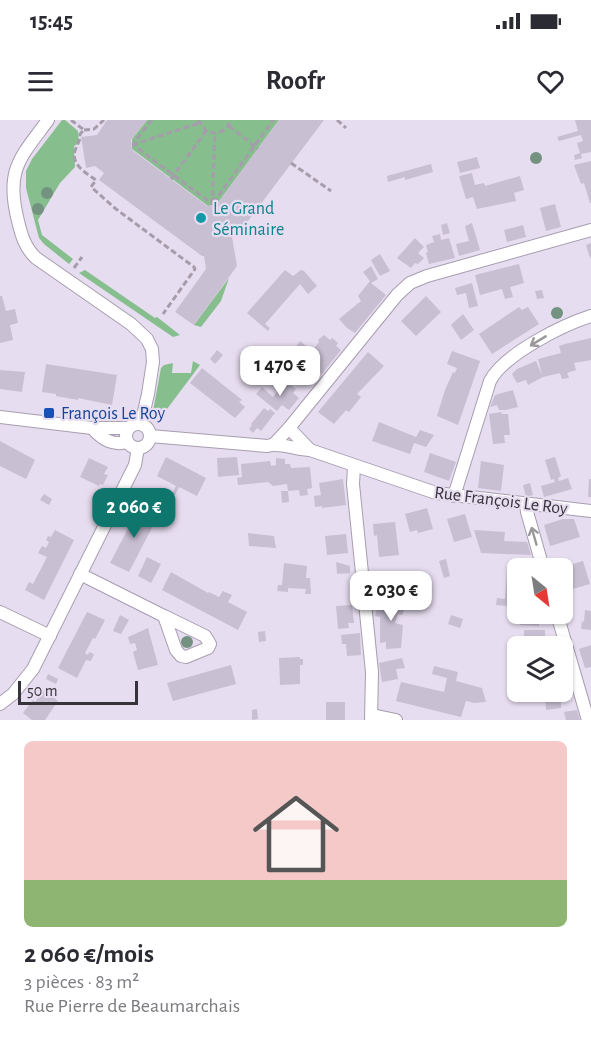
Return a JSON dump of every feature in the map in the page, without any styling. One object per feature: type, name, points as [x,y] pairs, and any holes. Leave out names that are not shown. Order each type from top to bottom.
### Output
[{"type":"street","points":[[0,704],[14,694],[27,678],[135,465],[133,445],[126,435],[135,426],[153,362],[152,349],[147,339],[131,324],[36,258],[27,248],[21,233],[13,197],[14,172],[20,158],[48,120]]},
{"type":"street","points":[[275,443],[410,283],[438,272],[591,230]]},
{"type":"street","points":[[454,496],[490,381],[497,369],[547,335],[572,322],[591,316]]},
{"type":"street","points":[[0,417],[92,428],[146,427],[150,436],[146,444],[116,444],[105,440],[92,428]]},
{"type":"street","name":"Rue François Le Roy","points":[[289,428],[310,450]]},
{"type":"street","name":"Rue François Le Roy","points":[[150,436],[267,446],[275,443],[294,449],[310,450],[418,488],[454,496],[591,511]]},
{"type":"street","points":[[354,466],[353,484],[372,672],[372,718],[396,720]]},
{"type":"street","points":[[526,503],[540,558]]},
{"type":"street","points":[[80,574],[164,616]]},
{"type":"street","points":[[0,612],[50,636]]},
{"type":"street","points":[[559,624],[588,720]]},
{"type":"path","points":[[71,120],[84,130]]},
{"type":"path","points":[[104,120],[94,129],[84,130],[80,134],[80,144],[75,149],[75,160],[80,169],[96,180],[91,187],[116,209],[195,269],[163,314]]},
{"type":"path","points":[[133,145],[152,120]]},
{"type":"path","points":[[133,145],[199,122],[206,131],[215,133],[229,126],[231,120]]},
{"type":"path","points":[[133,145],[172,177],[207,200],[212,200],[216,199],[256,148],[273,120]]},
{"type":"path","points":[[337,120],[346,128]]},
{"type":"path","points":[[229,126],[256,148]]},
{"type":"path","points":[[172,177],[206,131]]},
{"type":"path","points":[[213,205],[215,133]]},
{"type":"path","points":[[291,163],[331,191]]},
{"type":"green space","points":[[62,120],[78,131],[79,143],[74,146],[75,167],[60,183],[38,220],[42,235],[73,259],[69,264],[39,238],[26,188],[26,171],[32,159]]},
{"type":"green space","points":[[147,120],[279,120],[217,204],[208,206],[132,149],[132,139]]},
{"type":"green space","points":[[85,270],[155,318],[157,317],[180,335],[173,337],[79,273]]},
{"type":"green space","points":[[229,278],[221,301],[201,327],[194,325]]},
{"type":"green space","points":[[193,361],[200,365],[158,421],[153,411],[161,368],[173,363],[172,373],[191,373]]},
{"type":"building","name":"Le Grand Séminaire","points":[[107,120],[147,120],[131,140],[132,150],[207,206],[217,204],[279,120],[324,120],[239,233],[236,231],[232,237],[237,266],[194,325],[175,312],[206,269],[204,256],[99,180],[104,173],[95,166],[86,168],[81,137],[97,135]]},
{"type":"building","points":[[575,120],[591,120],[591,152],[581,154],[582,158],[575,160],[574,155],[580,153],[577,143],[583,141],[581,135],[559,141],[557,137],[578,131]]},
{"type":"building","points":[[477,157],[480,168],[460,173],[457,162]]},
{"type":"building","points":[[591,161],[590,203],[584,183],[581,184],[574,165]]},
{"type":"building","points":[[431,164],[433,172],[388,182],[387,176]]},
{"type":"building","points":[[472,173],[475,185],[484,183],[485,186],[520,176],[524,190],[514,193],[516,201],[477,209],[473,197],[466,199],[459,176]]},
{"type":"building","points":[[555,204],[561,227],[546,231],[540,208]]},
{"type":"building","points":[[447,223],[450,233],[443,235],[441,225]]},
{"type":"building","points":[[472,223],[480,250],[459,256],[456,244],[469,241],[465,226]]},
{"type":"building","points":[[523,225],[526,237],[507,242],[504,230]]},
{"type":"building","points":[[440,234],[441,240],[449,238],[455,258],[429,264],[426,245],[434,242],[432,236]]},
{"type":"building","points":[[415,238],[424,247],[418,253],[424,258],[411,268],[397,258]]},
{"type":"building","points":[[591,243],[591,258],[590,258],[586,245]]},
{"type":"building","points":[[380,254],[390,271],[380,276],[371,260]]},
{"type":"building","points":[[519,264],[524,283],[510,287],[513,297],[505,299],[502,289],[480,295],[475,275]]},
{"type":"building","points":[[371,266],[378,279],[371,283],[386,295],[355,333],[339,319],[361,301],[358,296],[370,281],[363,272]]},
{"type":"building","points":[[285,270],[293,276],[301,270],[304,271],[317,286],[308,294],[300,284],[265,324],[270,328],[268,331],[247,313]]},
{"type":"building","points":[[472,283],[478,306],[469,308],[466,293],[457,295],[455,288]]},
{"type":"building","points":[[542,290],[544,298],[537,299],[535,291]]},
{"type":"building","points":[[0,296],[2,296],[6,311],[15,309],[18,323],[10,325],[13,340],[0,343]]},
{"type":"building","points":[[426,296],[441,312],[416,336],[401,321]]},
{"type":"building","points":[[519,307],[522,310],[528,307],[539,324],[492,354],[479,334]]},
{"type":"building","points":[[463,314],[474,330],[461,340],[451,325]]},
{"type":"building","points":[[324,335],[338,343],[336,346],[341,350],[322,374],[313,368],[300,384],[291,377],[295,372],[288,367],[298,355],[293,351],[300,341],[312,351]]},
{"type":"building","points":[[591,338],[591,360],[574,363],[576,370],[567,373],[569,378],[562,379],[560,373],[543,377],[528,385],[526,380],[517,383],[512,374],[517,369],[536,361],[542,375],[538,359],[561,353],[559,346]]},
{"type":"building","points":[[217,350],[223,355],[215,364],[210,359]]},
{"type":"building","points":[[452,351],[480,361],[458,425],[437,416],[445,390],[457,368],[447,364]]},
{"type":"building","points":[[368,352],[384,366],[357,394],[361,397],[349,412],[346,410],[334,424],[318,412]]},
{"type":"building","points":[[46,364],[117,375],[112,405],[42,392]]},
{"type":"building","points":[[202,368],[242,400],[239,402],[245,407],[235,418],[190,383]]},
{"type":"building","points":[[0,370],[25,372],[22,392],[0,389]]},
{"type":"building","points":[[286,381],[296,389],[293,393],[299,398],[289,410],[282,405],[277,411],[256,394],[262,387],[273,397]]},
{"type":"building","points":[[513,390],[518,407],[499,410],[497,405],[490,407],[495,395]]},
{"type":"building","points":[[264,408],[275,413],[261,431],[257,428],[253,433],[249,429],[251,424]]},
{"type":"building","points":[[501,412],[508,414],[510,435],[504,435],[505,443],[493,444],[489,414]]},
{"type":"building","points":[[379,422],[416,437],[420,430],[434,435],[426,447],[414,443],[410,454],[372,441]]},
{"type":"building","points":[[0,441],[35,460],[26,479],[0,466]]},
{"type":"building","points":[[430,453],[456,462],[449,481],[424,472]]},
{"type":"building","points":[[166,457],[206,478],[197,496],[179,487],[175,495],[172,494],[176,486],[157,476]]},
{"type":"building","points":[[237,457],[239,475],[218,477],[217,458]]},
{"type":"building","points":[[555,457],[561,476],[558,478],[559,481],[568,478],[572,489],[544,497],[541,486],[555,482],[554,479],[551,480],[545,460]]},
{"type":"building","points":[[89,458],[108,467],[104,474],[108,475],[103,485],[99,486],[80,477]]},
{"type":"building","points":[[276,458],[285,459],[285,464],[290,464],[291,468],[310,467],[312,488],[307,489],[308,495],[300,496],[299,490],[288,491],[287,484],[273,486],[268,482],[238,485],[237,478],[242,477],[241,464],[270,461],[271,466],[276,465]]},
{"type":"building","points":[[481,461],[504,465],[501,491],[478,488]]},
{"type":"building","points":[[343,479],[346,505],[315,507],[314,496],[321,495],[319,483]]},
{"type":"building","points":[[589,479],[591,479],[591,497],[588,497]]},
{"type":"building","points":[[530,483],[533,495],[526,497],[523,485]]},
{"type":"building","points":[[281,491],[288,491],[289,502],[282,503]]},
{"type":"building","points":[[44,494],[52,499],[49,505],[40,500]]},
{"type":"building","points":[[140,506],[158,516],[129,572],[110,563]]},
{"type":"building","points":[[427,508],[433,529],[418,533],[417,530],[410,532],[405,514]]},
{"type":"building","points":[[465,514],[472,537],[454,542],[447,519]]},
{"type":"building","points":[[563,519],[574,519],[580,537],[550,546],[544,525]]},
{"type":"building","points":[[395,522],[399,555],[379,557],[377,535],[374,536],[373,524]]},
{"type":"building","points":[[55,530],[74,540],[44,600],[25,590],[29,582],[33,584],[47,557],[38,553],[42,546],[46,548],[49,542],[46,540],[48,536],[51,537]]},
{"type":"building","points":[[474,530],[505,532],[504,541],[527,542],[531,555],[481,553]]},
{"type":"building","points":[[248,533],[274,536],[276,548],[249,546]]},
{"type":"building","points":[[346,534],[348,553],[327,555],[325,536]]},
{"type":"building","points":[[147,557],[161,564],[151,583],[138,576]]},
{"type":"building","points":[[446,559],[450,576],[444,578],[439,561]]},
{"type":"building","points":[[583,561],[590,584],[573,589],[573,564]]},
{"type":"building","points":[[336,562],[350,566],[350,573],[337,574]]},
{"type":"building","points":[[284,563],[307,566],[306,578],[310,578],[311,594],[305,594],[306,589],[288,588],[288,592],[277,591],[278,585],[282,585]]},
{"type":"building","points":[[171,572],[208,593],[219,597],[223,591],[232,595],[228,602],[247,612],[238,630],[162,590]]},
{"type":"building","points":[[507,572],[507,606],[496,605],[497,598],[505,599]]},
{"type":"building","points":[[379,579],[415,590],[412,601],[376,590]]},
{"type":"building","points":[[381,596],[407,603],[402,615],[398,614],[395,623],[403,625],[401,648],[386,649],[386,642],[380,643],[380,617],[375,616]]},
{"type":"building","points":[[352,605],[354,623],[348,623],[349,628],[338,629],[336,606]]},
{"type":"building","points":[[585,610],[591,611],[591,630],[581,629]]},
{"type":"building","points":[[87,612],[105,620],[85,653],[94,654],[91,661],[86,660],[77,678],[58,668]]},
{"type":"building","points":[[120,615],[129,620],[121,634],[113,631]]},
{"type":"building","points":[[451,615],[463,619],[460,628],[448,624]]},
{"type":"building","points":[[520,624],[539,624],[539,626]]},
{"type":"building","points":[[148,628],[158,665],[138,670],[133,652],[137,650],[135,643],[130,644],[128,637]]},
{"type":"building","points":[[524,630],[545,630],[545,636],[524,636]]},
{"type":"building","points":[[265,631],[266,641],[259,642],[258,632]]},
{"type":"building","points":[[360,633],[361,655],[347,656],[346,644],[342,644],[341,635]]},
{"type":"building","points":[[591,645],[591,667],[585,668],[579,649]]},
{"type":"building","points":[[300,657],[303,659],[303,665],[300,665],[300,684],[280,685],[279,658]]},
{"type":"building","points":[[402,658],[405,668],[396,669],[398,679],[382,682],[379,663]]},
{"type":"building","points":[[231,665],[236,684],[173,701],[167,683]]},
{"type":"building","points":[[434,666],[458,672],[456,681],[482,688],[486,702],[466,701],[461,717],[396,701],[401,682],[444,692],[447,678],[432,674]]},
{"type":"building","points":[[48,674],[58,679],[56,684],[46,679]]},
{"type":"building","points":[[44,690],[58,701],[45,720],[32,720],[23,713]]},
{"type":"building","points":[[326,702],[345,702],[345,720],[326,720]]},
{"type":"building","points":[[546,702],[561,702],[561,708],[546,710]]},
{"type":"building","points":[[257,709],[258,719],[252,720],[252,710]]},
{"type":"building","points":[[577,710],[580,720],[566,720],[564,712]]},
{"type":"place","name":"Le Grand Séminaire","points":[[201,218]]},
{"type":"place","name":"François Le Roy","points":[[49,413]]}]
